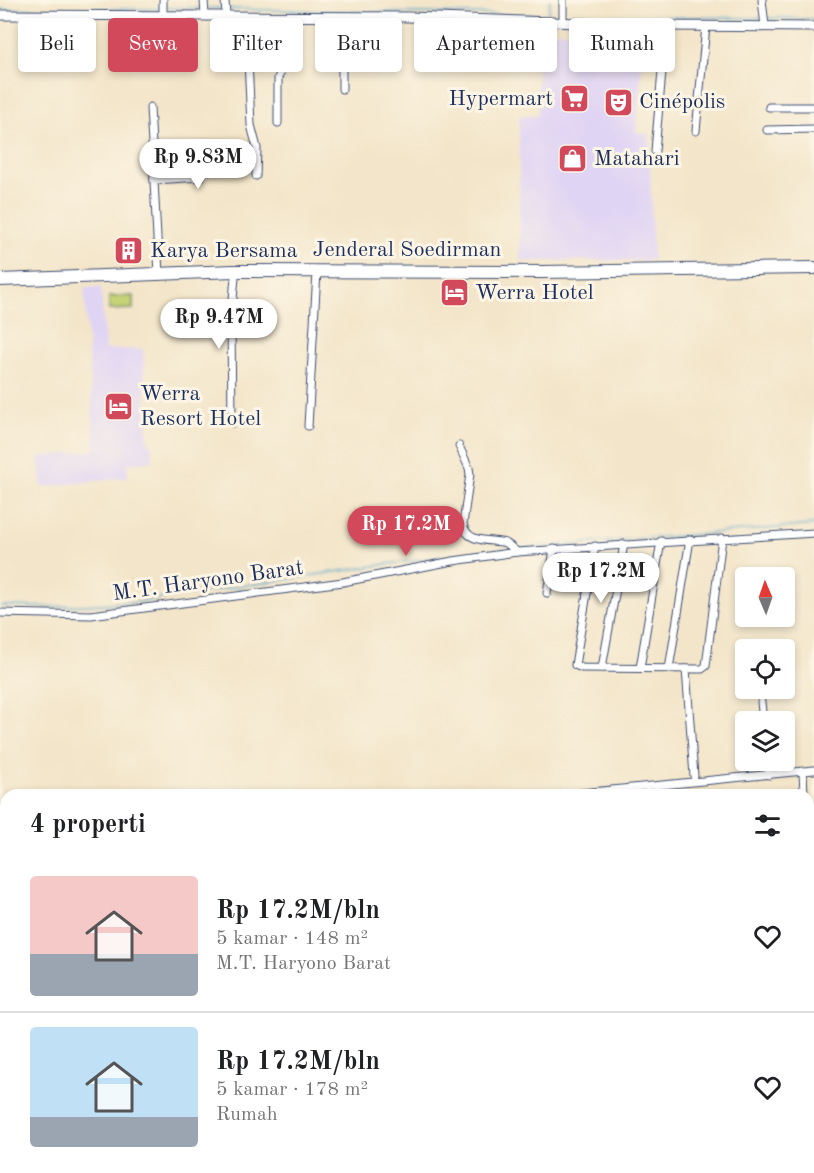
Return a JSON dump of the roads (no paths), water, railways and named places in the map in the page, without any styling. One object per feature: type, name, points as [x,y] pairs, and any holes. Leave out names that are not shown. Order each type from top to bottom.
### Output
[{"type":"highway","name":"Jenderal Soedirman","points":[[0,280],[234,271],[317,274],[541,275],[813,272]]},
{"type":"highway","name":"Jenderal Soedirman","points":[[0,286],[317,274]]},
{"type":"street","points":[[563,0],[563,17]]},
{"type":"street","points":[[762,0],[765,20]]},
{"type":"street","points":[[0,15],[163,8],[226,8],[246,16],[574,18]]},
{"type":"street","points":[[246,16],[251,125],[257,148],[256,176]]},
{"type":"street","points":[[278,123],[278,78],[283,67],[285,17]]},
{"type":"street","points":[[342,17],[342,90]]},
{"type":"street","points":[[675,26],[706,26],[765,20],[814,27]]},
{"type":"street","points":[[696,131],[706,26]]},
{"type":"street","points":[[655,151],[662,72]]},
{"type":"street","points":[[150,107],[159,274]]},
{"type":"street","points":[[768,107],[814,107]]},
{"type":"street","points":[[767,130],[814,129]]},
{"type":"street","points":[[154,180],[201,177],[201,156]]},
{"type":"street","points":[[308,426],[317,274]]},
{"type":"street","points":[[232,423],[231,321],[235,278]]},
{"type":"street","points":[[459,446],[470,474],[463,524],[465,532],[490,543],[507,544],[517,552]]},
{"type":"street","name":"M.T. Haryono Barat","points":[[0,613],[80,615],[113,612],[343,582],[453,561],[517,552],[690,539],[814,533]]},
{"type":"street","points":[[595,546],[574,661],[578,667],[702,669],[706,666],[722,538]]},
{"type":"street","points":[[669,669],[690,539]]},
{"type":"street","points":[[640,668],[661,542]]},
{"type":"street","points":[[602,668],[624,544]]},
{"type":"street","points":[[548,594],[554,549]]},
{"type":"street","points":[[686,669],[694,776]]},
{"type":"street","points":[[761,702],[762,711]]},
{"type":"street","points":[[648,789],[814,770]]},
{"type":"street","points":[[768,771],[769,775]]},
{"type":"street","points":[[802,771],[804,789]]},
{"type":"waterway","points":[[548,15],[550,0]]},
{"type":"waterway","points":[[166,8],[203,8]]},
{"type":"waterway","points":[[208,8],[224,8]]},
{"type":"waterway","points":[[0,9],[161,9]]},
{"type":"waterway","points":[[229,9],[560,16]]},
{"type":"waterway","points":[[565,16],[761,18]]},
{"type":"waterway","points":[[766,18],[814,19]]},
{"type":"waterway","points":[[516,549],[814,525]]},
{"type":"waterway","points":[[0,606],[50,607],[136,602],[387,564],[508,549]]},
{"type":"place","name":"Hypermart","points":[[574,99]]},
{"type":"place","name":"Cinépolis","points":[[618,102]]},
{"type":"place","name":"Matahari","points":[[573,159]]},
{"type":"place","name":"Karya Bersama","points":[[129,251]]},
{"type":"place","name":"Werra Hotel","points":[[454,293]]},
{"type":"place","name":"Werra Resort Hotel","points":[[119,407]]}]
